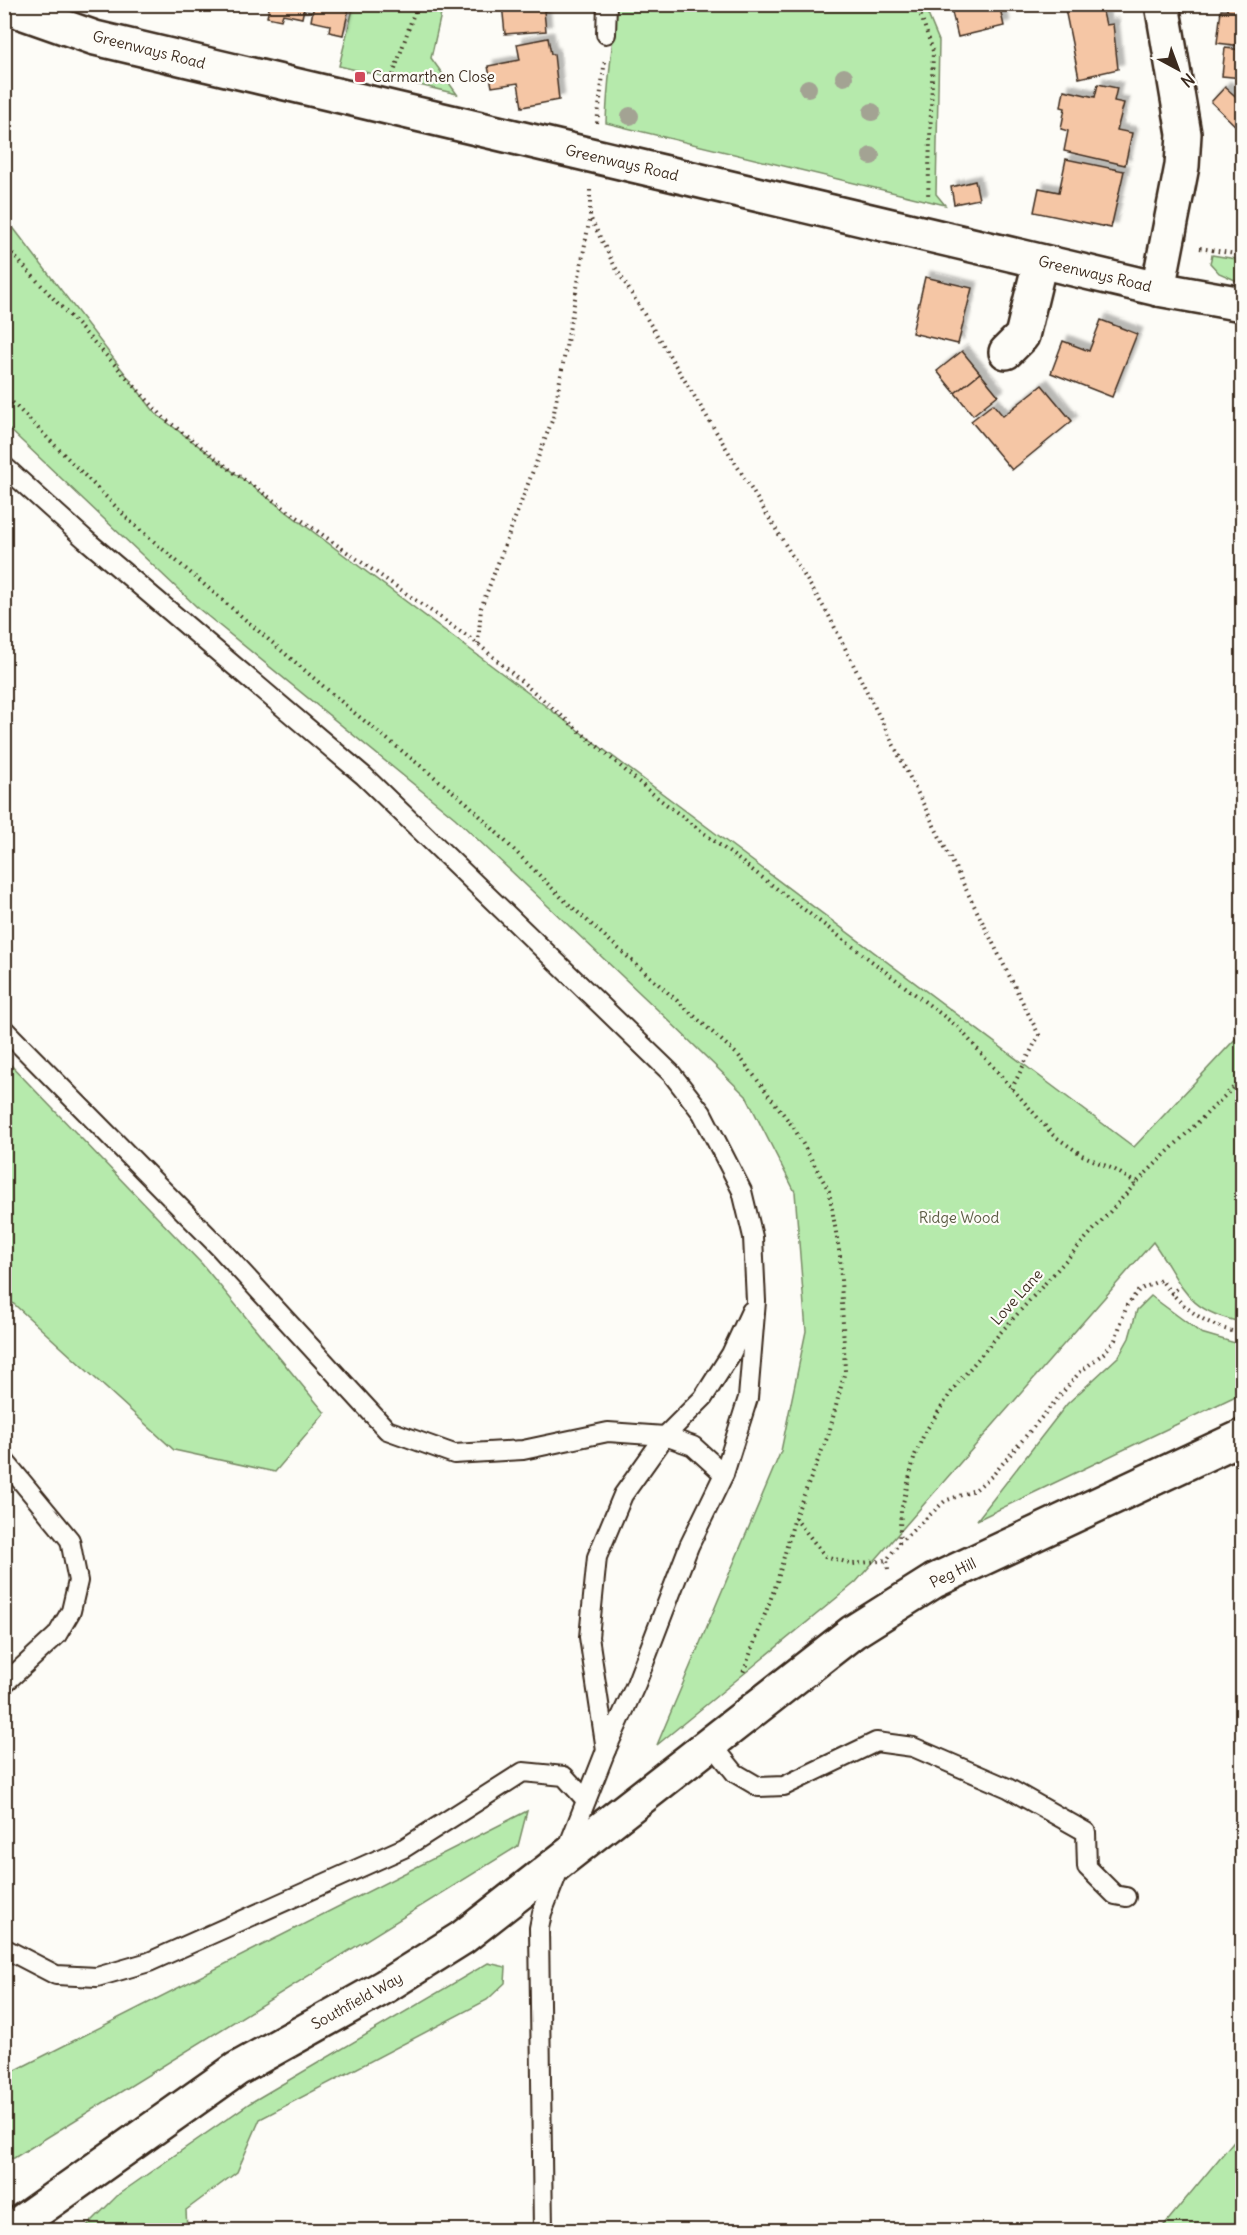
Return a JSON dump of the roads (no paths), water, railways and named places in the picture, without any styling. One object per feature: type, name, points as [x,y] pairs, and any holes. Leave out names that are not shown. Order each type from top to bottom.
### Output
[{"type":"street","points":[[1158,289],[1182,166],[1184,134],[1162,4]]},
{"type":"street","name":"Greenways Road","points":[[4,6],[95,38],[1040,262],[1158,289],[1242,304]]},
{"type":"street","points":[[1006,352],[1022,336],[1040,262]]},
{"type":"street","name":"Peg Hill","points":[[702,1750],[853,1632],[934,1581],[1242,1437]]},
{"type":"street","name":"Southfield Way","points":[[10,2230],[237,2069],[384,1988],[443,1951],[702,1750]]},
{"type":"lane","points":[[606,34],[607,4]]},
{"type":"lane","points":[[4,466],[86,540],[364,776],[671,1073],[702,1113],[742,1191],[753,1237],[756,1302],[748,1398],[724,1474],[689,1546],[636,1684],[606,1750],[546,1897],[539,1928],[543,2230]]},
{"type":"lane","points":[[4,1029],[219,1247],[387,1430],[454,1454],[523,1450],[608,1432],[665,1436],[693,1446],[724,1474]]},
{"type":"lane","points":[[606,1750],[589,1637],[597,1557],[623,1496],[665,1436],[704,1398],[731,1354],[756,1302]]},
{"type":"lane","points":[[4,1460],[70,1540],[78,1581],[71,1611],[57,1635],[4,1684]]},
{"type":"lane","points":[[702,1750],[759,1787],[784,1786],[876,1743],[913,1747],[1008,1788],[1086,1832],[1087,1867],[1115,1895],[1126,1898]]},
{"type":"lane","points":[[4,1948],[56,1975],[97,1977],[149,1962],[404,1848],[523,1772],[564,1776],[586,1800]]},
{"type":"place","name":"Carmarthen Close","points":[[360,77]]},
{"type":"park label","name":"Ridge Wood","points":[[959,1218]]}]
